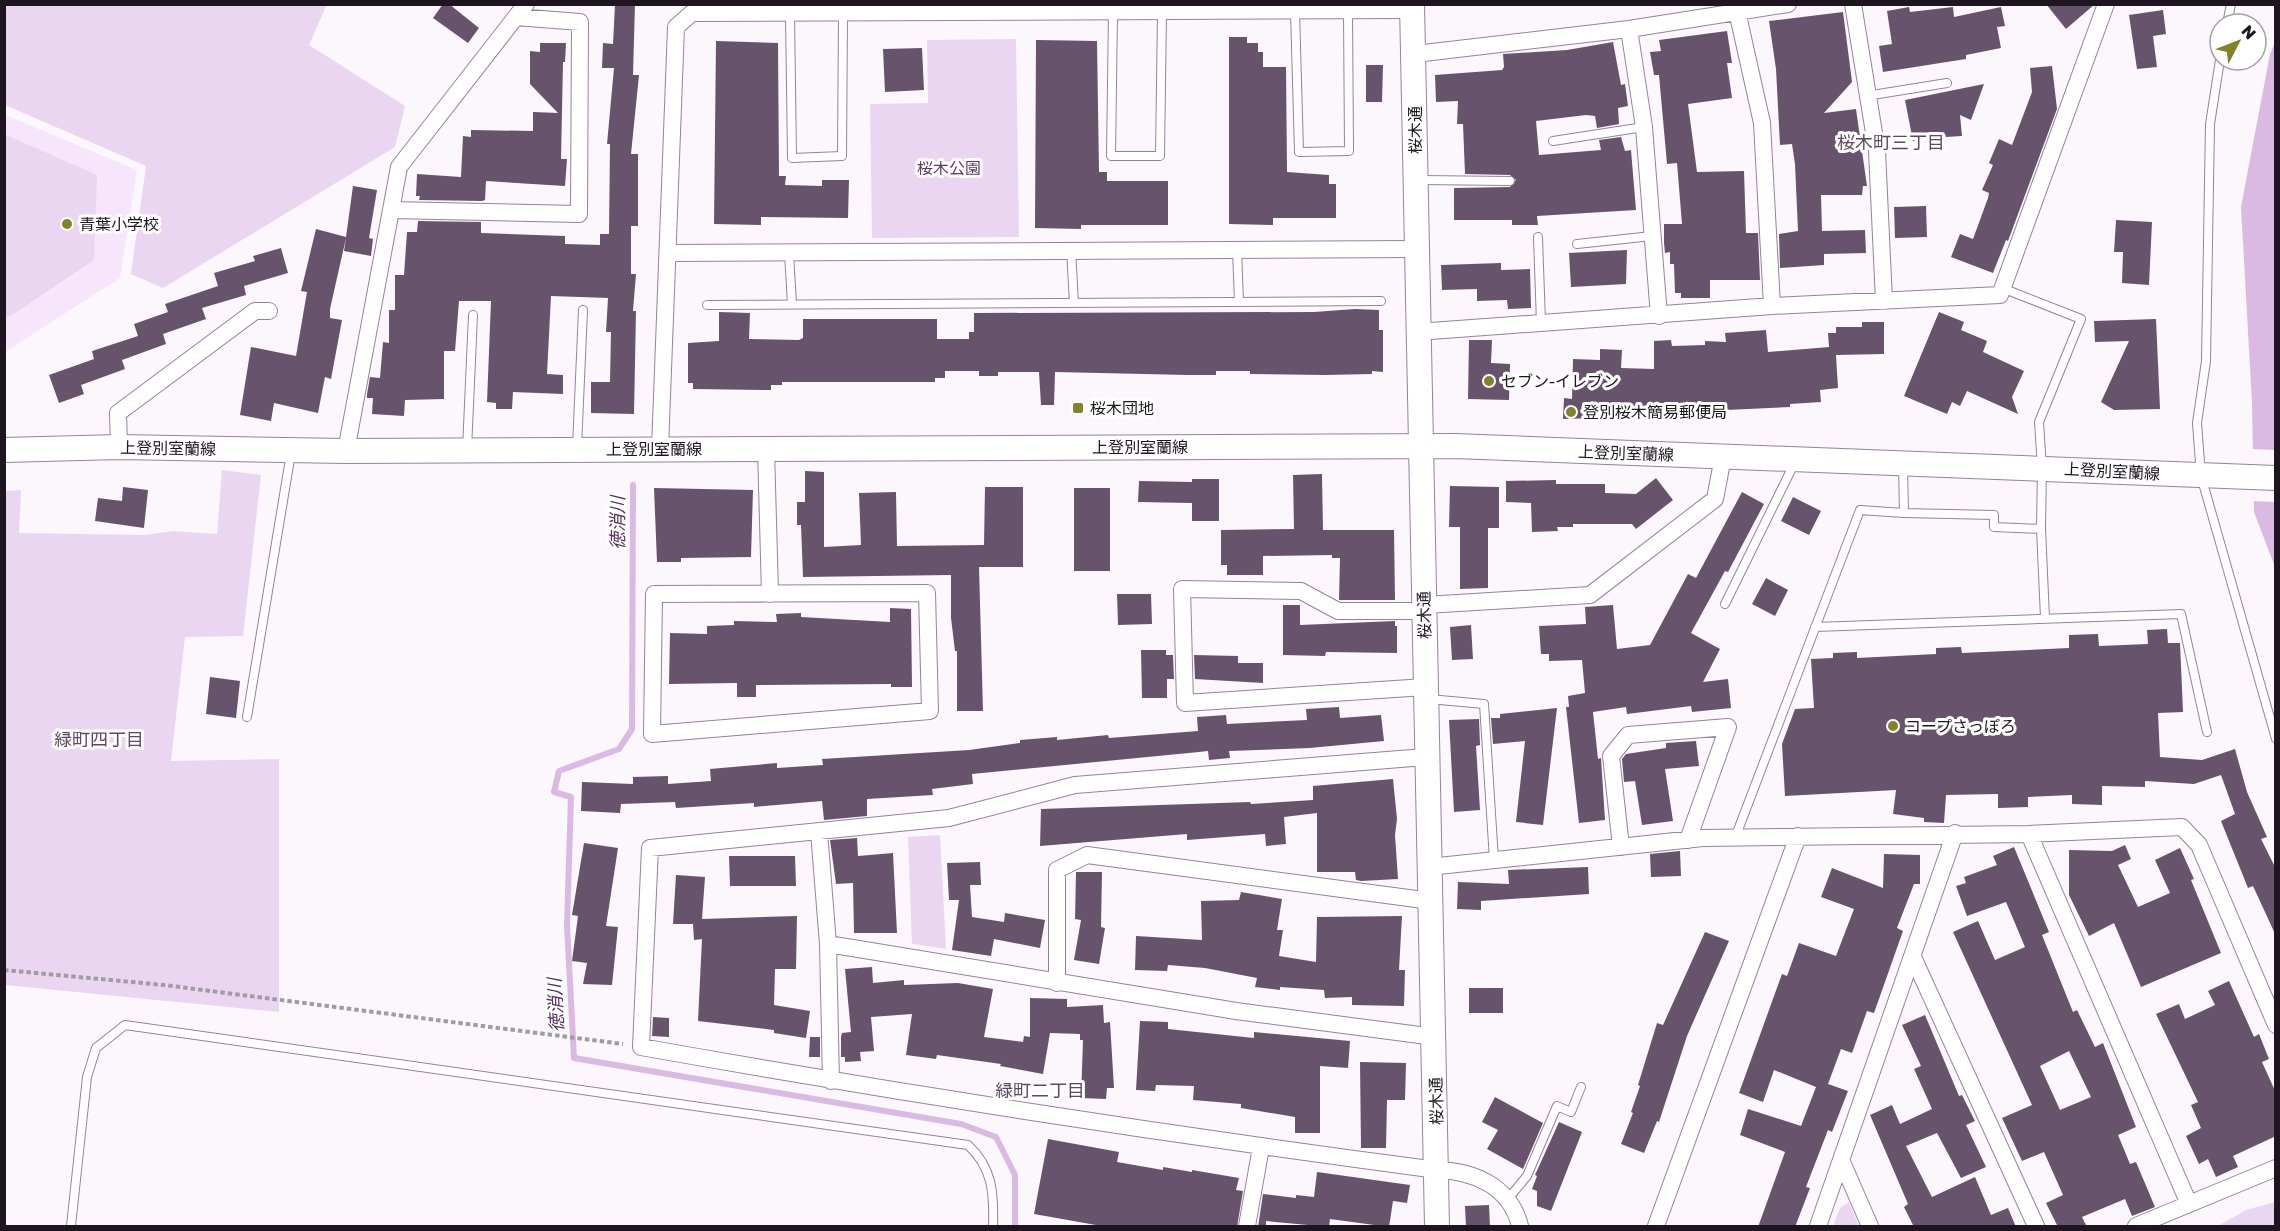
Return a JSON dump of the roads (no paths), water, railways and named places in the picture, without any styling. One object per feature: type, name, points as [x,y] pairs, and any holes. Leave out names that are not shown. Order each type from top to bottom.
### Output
[{"type":"main road","name":"桜木通","points":[[1412,8],[1415,54],[1419,446],[1425,608],[1425,757],[1435,1037],[1437,1227]]},
{"type":"main road","name":"上登別室蘭線","points":[[4,450],[119,447],[346,451],[1419,446],[2276,478]]},
{"type":"street","points":[[1415,54],[1629,29],[1788,4]]},
{"type":"street","points":[[1853,4],[1866,96],[1877,151],[1884,301]]},
{"type":"street","points":[[1417,332],[1772,306],[2000,295],[2106,4]]},
{"type":"street","points":[[660,449],[676,27],[692,13],[843,14],[877,9],[1162,12],[1412,8]]},
{"type":"street","points":[[346,451],[399,167],[521,11],[579,22],[579,214],[391,210]]},
{"type":"street","points":[[1737,11],[1762,123],[1772,306]]},
{"type":"street","points":[[1629,29],[1644,127],[1659,316]]},
{"type":"street","points":[[668,253],[1416,249]]},
{"type":"street","points":[[119,447],[118,413],[255,311],[269,311]]},
{"type":"street","points":[[766,448],[770,594]]},
{"type":"street","points":[[1425,693],[1185,703],[1182,589],[1301,591],[1338,611],[1425,608],[1590,595],[1715,500],[1723,457]]},
{"type":"street","points":[[927,593],[930,711],[652,734],[654,594],[770,594],[927,593]]},
{"type":"street","points":[[1621,847],[1611,756],[1628,735],[1728,727],[1688,840]]},
{"type":"street","points":[[1425,757],[1075,785],[950,818],[650,848],[641,1047],[831,1081],[1261,1147],[1437,1170],[1463,1171],[1500,1190],[1520,1227]]},
{"type":"street","points":[[1429,867],[1688,840],[1955,833],[2029,834],[2182,827],[2199,845],[2276,1025]]},
{"type":"street","points":[[819,832],[828,944],[831,1081]]},
{"type":"street","points":[[1818,1227],[1955,833]]},
{"type":"street","points":[[2029,834],[2189,1204]]},
{"type":"street","points":[[1656,1227],[1798,836]]},
{"type":"street","points":[[1057,983],[1057,870],[1087,855],[1431,901]]},
{"type":"street","points":[[828,944],[1236,1011],[1435,1037]]},
{"type":"street","points":[[1913,957],[2036,1227]]},
{"type":"street","points":[[1247,1227],[1261,1147]]},
{"type":"street","points":[[1842,1162],[1870,1227]]},
{"type":"street","points":[[2136,1227],[2276,1168]]},
{"type":"lane","points":[[1295,11],[1299,152],[1349,151],[1348,10]]},
{"type":"lane","points":[[1113,12],[1111,156],[1160,156],[1162,12]]},
{"type":"lane","points":[[790,14],[792,158],[842,156],[843,14]]},
{"type":"lane","points":[[2218,72],[2210,124],[2206,361],[2197,423],[2276,739]]},
{"type":"lane","points":[[1866,96],[1947,82]]},
{"type":"lane","points":[[1553,141],[1644,127]]},
{"type":"lane","points":[[1416,179],[1510,181]]},
{"type":"lane","points":[[1577,244],[1652,236]]},
{"type":"lane","points":[[1538,237],[1541,324]]},
{"type":"lane","points":[[1238,249],[1239,302]]},
{"type":"lane","points":[[1071,250],[1074,303]]},
{"type":"lane","points":[[789,253],[792,304]]},
{"type":"lane","points":[[2002,288],[2081,319],[2039,422],[2045,618]]},
{"type":"lane","points":[[707,305],[1382,301]]},
{"type":"lane","points":[[577,450],[583,310]]},
{"type":"lane","points":[[468,450],[472,315]]},
{"type":"lane","points":[[247,717],[292,450]]},
{"type":"lane","points":[[1725,604],[1796,460]]},
{"type":"lane","points":[[1903,464],[1904,513]]},
{"type":"lane","points":[[1735,838],[1860,510],[1994,515],[1994,527],[2041,529]]},
{"type":"lane","points":[[1815,627],[2181,614],[2207,732]]},
{"type":"lane","points":[[1425,693],[1484,704],[1494,860]]},
{"type":"lane","points":[[72,1227],[87,1077],[96,1048],[124,1025],[968,1145],[981,1157],[994,1188],[993,1227]]},
{"type":"lane","points":[[1507,1201],[1527,1176],[1557,1106],[1571,1112],[1581,1087]]},
{"type":"waterway","name":"徳消川","points":[[633,485],[632,729],[619,749],[559,771],[554,792],[571,797],[567,925],[574,1058],[961,1124],[996,1137],[1015,1175],[1015,1226]]},
{"type":"place","name":"青葉小学校","points":[[67,224]]},
{"type":"place","name":"セブン-イレブン","points":[[1489,381]]},
{"type":"place","name":"桜木団地","points":[[1078,408]]},
{"type":"place","name":"登別桜木簡易郵便局","points":[[1571,412]]},
{"type":"place","name":"コープさっぽろ","points":[[1893,726]]},
{"type":"district","name":"桜木町三丁目","points":[[1891,143]]},
{"type":"district","name":"緑町四丁目","points":[[99,740]]},
{"type":"district","name":"緑町二丁目","points":[[1040,1091]]},
{"type":"park label","name":"桜木公園","points":[[949,168]]}]
